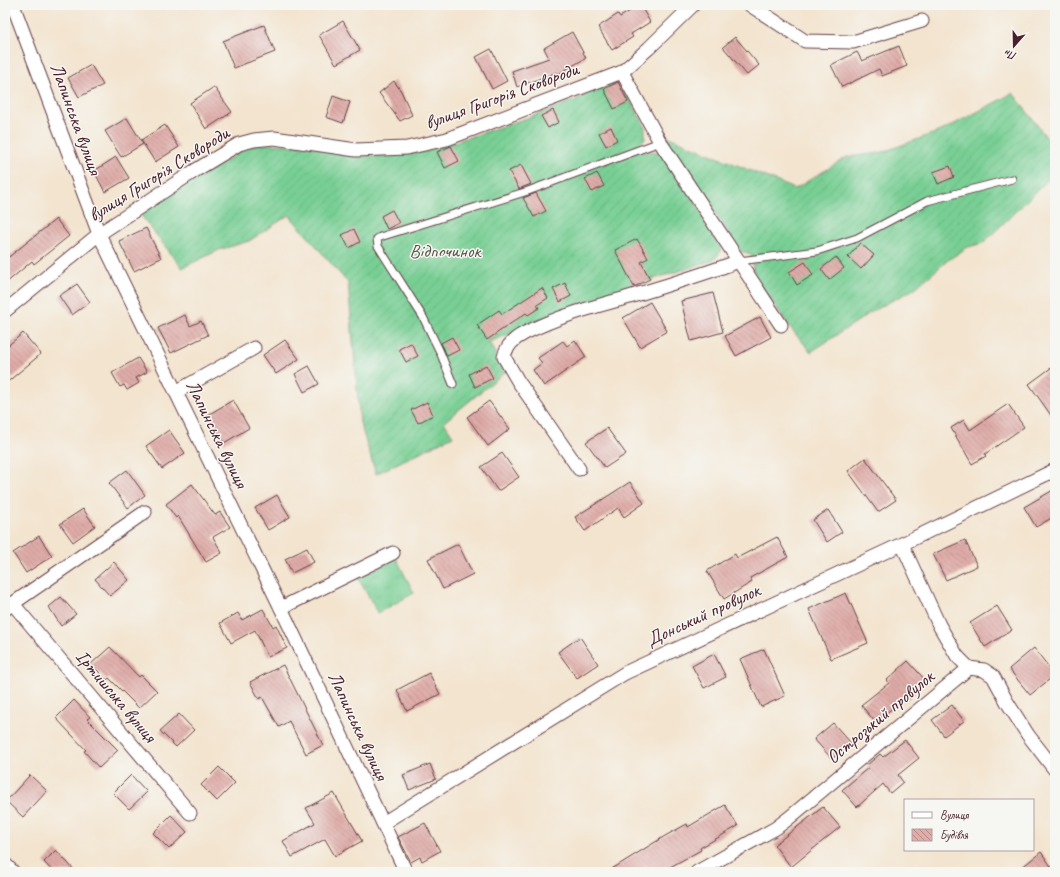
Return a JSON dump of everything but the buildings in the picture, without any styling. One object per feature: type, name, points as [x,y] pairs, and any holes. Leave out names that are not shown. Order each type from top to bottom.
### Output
[{"type":"street","name":"Лапинська вулиця","points":[[13,5],[99,234],[281,608],[406,872]]},
{"type":"street","points":[[693,5],[622,72],[660,142],[780,326]]},
{"type":"street","points":[[750,5],[805,41],[853,42],[922,21]]},
{"type":"street","name":"вулиця Григорія Сковороди","points":[[5,311],[99,234],[196,170],[239,144],[254,140],[274,138],[356,150],[406,148],[448,139],[622,72]]},
{"type":"street","points":[[579,469],[518,381],[504,357],[510,344],[524,333],[581,311],[697,276],[739,261]]},
{"type":"street","points":[[176,392],[254,348]]},
{"type":"street","name":"Донський провулок","points":[[383,823],[625,673],[902,544],[1055,470]]},
{"type":"street","points":[[9,607],[145,512]]},
{"type":"street","points":[[902,544],[939,625],[956,656],[969,668],[984,670],[993,676],[1007,702],[1028,735],[1055,770]]},
{"type":"street","points":[[281,608],[393,553]]},
{"type":"street","name":"Іртишська вулиця","points":[[9,607],[190,813]]},
{"type":"street","name":"Острозький провулок","points":[[697,872],[776,828],[969,668]]},
{"type":"street","points":[[5,864],[13,872]]},
{"type":"lane","points":[[453,384],[440,352],[423,317],[378,246],[377,239],[528,191],[660,142]]},
{"type":"lane","points":[[739,261],[817,251],[857,238],[926,201],[1012,179]]},
{"type":"green space","name":"Відпочинок","points":[[618,79],[645,126],[645,139],[638,145],[643,153],[650,151],[667,157],[717,235],[721,251],[714,260],[628,287],[489,342],[505,372],[444,422],[453,436],[376,474],[360,423],[348,283],[289,215],[249,241],[219,250],[182,268],[140,214],[248,147],[260,144],[305,145],[348,155],[382,156],[427,151],[533,116],[575,100]]},
{"type":"green space","points":[[1013,93],[1055,149],[1055,173],[983,243],[968,247],[948,260],[914,289],[876,309],[811,352],[793,331],[755,277],[751,254],[740,251],[664,135],[795,189],[847,157],[880,153],[943,130]]},
{"type":"green space","points":[[396,558],[414,593],[378,613],[358,578]]}]
